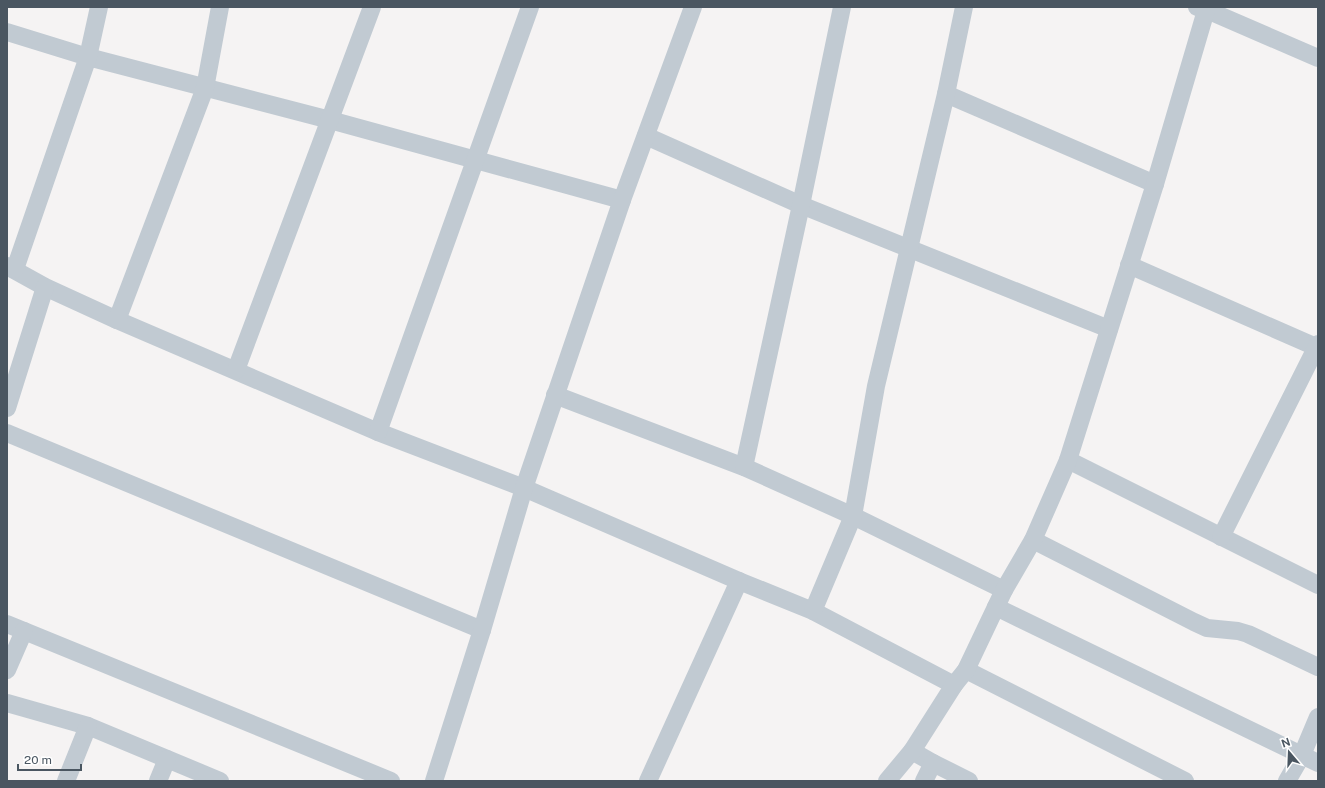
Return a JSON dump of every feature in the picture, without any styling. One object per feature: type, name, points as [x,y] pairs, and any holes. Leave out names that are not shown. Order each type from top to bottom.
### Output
[{"type":"street","points":[[99,7],[88,57],[11,267],[45,287],[118,320],[378,432],[524,488],[739,581],[813,611],[954,685]]},
{"type":"street","points":[[118,320],[205,88],[220,7]]},
{"type":"street","points":[[236,370],[372,7]]},
{"type":"street","points":[[378,432],[530,7]]},
{"type":"street","points":[[434,781],[482,630],[524,488],[555,395],[622,200],[693,7]]},
{"type":"street","points":[[744,467],[842,7]]},
{"type":"street","points":[[813,611],[854,516],[876,386],[946,94],[964,7]]},
{"type":"street","points":[[887,781],[912,751],[954,685],[966,670],[1004,590],[1034,540],[1068,460],[1154,184],[1204,8],[1318,58]]},
{"type":"street","points":[[7,32],[88,57],[330,120],[622,200]]},
{"type":"street","points":[[946,94],[1154,184]]},
{"type":"street","points":[[646,136],[801,204],[1109,329]]},
{"type":"street","points":[[1129,265],[1317,346],[1221,537]]},
{"type":"street","points":[[7,408],[45,287]]},
{"type":"street","points":[[555,395],[744,467],[854,516],[1004,590]]},
{"type":"street","points":[[7,433],[482,630]]},
{"type":"street","points":[[1068,460],[1318,585]]},
{"type":"street","points":[[1034,540],[1207,628],[1238,631],[1248,634],[1318,667]]},
{"type":"street","points":[[648,781],[739,581]]},
{"type":"street","points":[[996,607],[1310,759]]},
{"type":"street","points":[[7,624],[391,781]]},
{"type":"street","points":[[7,670],[24,631]]},
{"type":"street","points":[[966,670],[1185,781]]},
{"type":"street","points":[[7,703],[88,726],[220,781]]},
{"type":"street","points":[[1287,781],[1310,759],[1318,717]]},
{"type":"street","points":[[66,781],[88,726]]},
{"type":"street","points":[[912,751],[968,781]]},
{"type":"street","points":[[158,781],[167,759]]},
{"type":"street","points":[[924,781],[933,763]]}]
